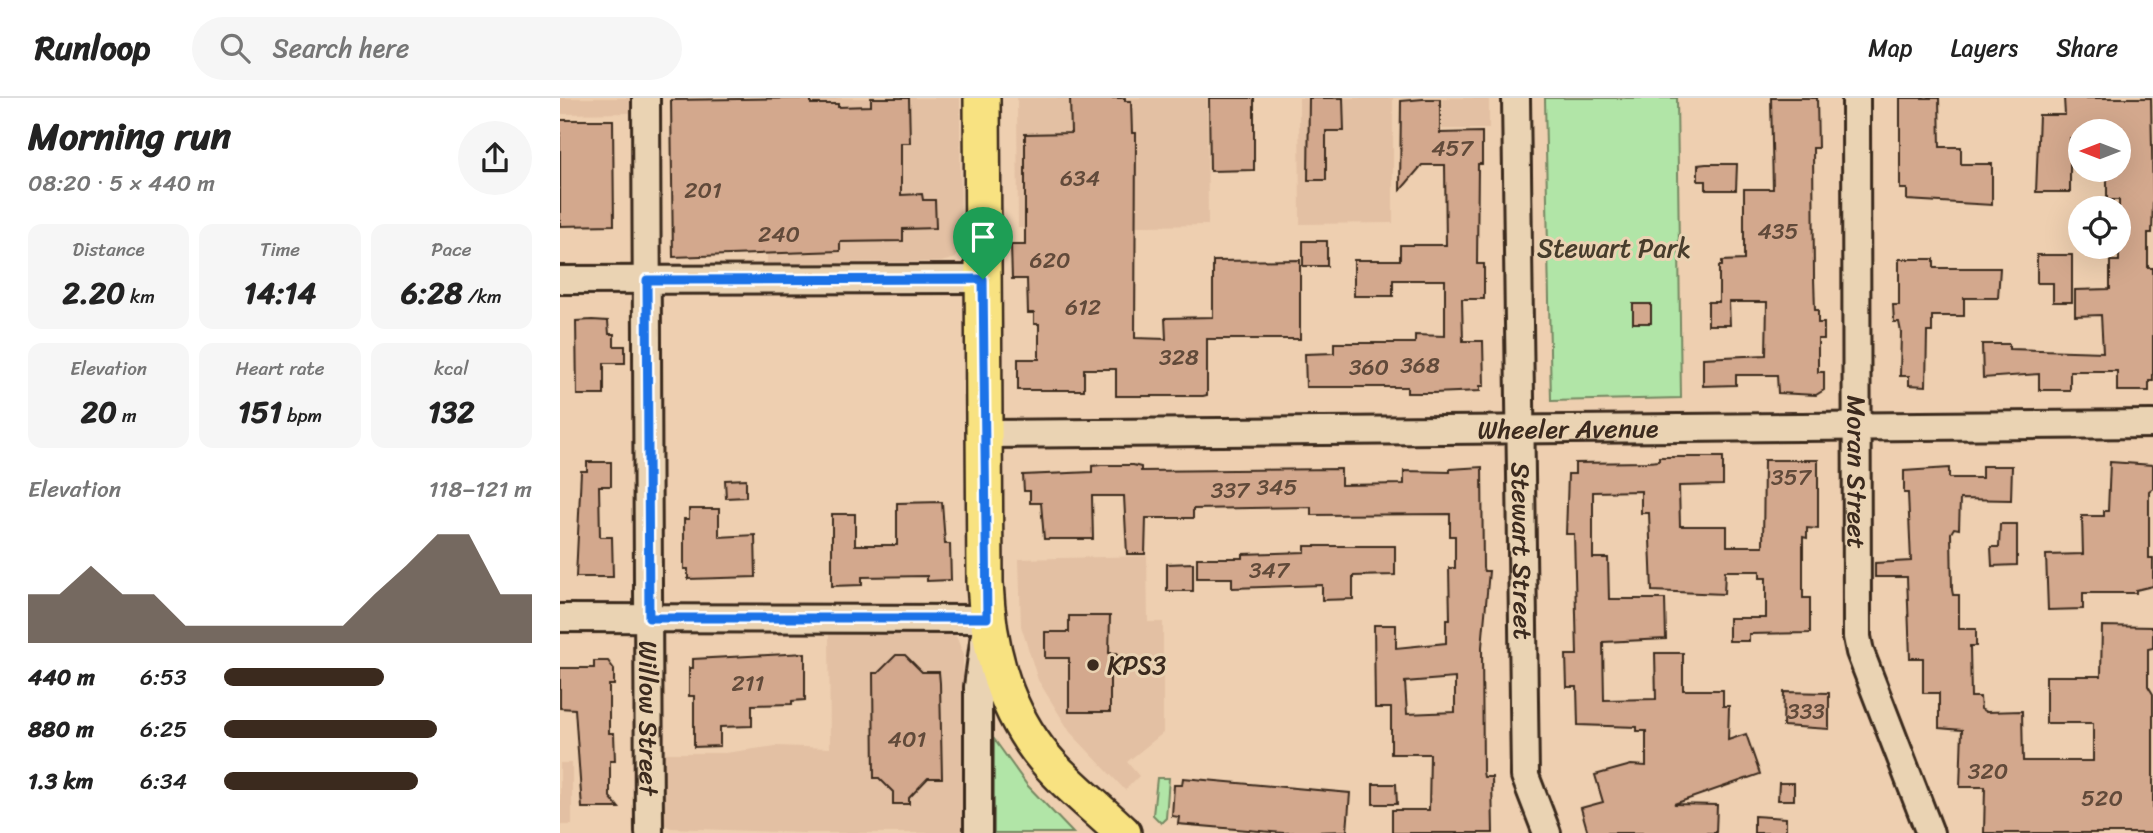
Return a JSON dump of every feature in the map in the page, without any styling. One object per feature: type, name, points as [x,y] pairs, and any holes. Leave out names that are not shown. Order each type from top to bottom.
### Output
[{"type":"main road","points":[[982,98],[987,618],[1003,684],[1024,730],[1040,752],[1123,833]]},
{"type":"street","name":"Willow Street","points":[[646,98],[649,833]]},
{"type":"street","name":"Stewart Street","points":[[1516,98],[1525,776],[1547,833]]},
{"type":"street","name":"Moran Street","points":[[1856,98],[1857,637],[1860,652],[1930,833]]},
{"type":"street","points":[[560,280],[983,279]]},
{"type":"street","name":"Wheeler Avenue","points":[[984,434],[1858,424],[2153,424]]},
{"type":"street","points":[[560,618],[987,618],[978,687],[978,833]]},
{"type":"shaded area","points":[[560,98],[633,98],[634,113],[560,114]]},
{"type":"shaded area","points":[[766,98],[960,98],[961,240],[956,258],[941,262],[767,263]]},
{"type":"shaded area","points":[[1017,98],[1207,98],[1208,225],[1018,228]]},
{"type":"shaded area","points":[[1299,98],[1393,98],[1393,223],[1300,224]]},
{"type":"shaded area","points":[[1442,98],[1489,98],[1489,129],[1442,129]]},
{"type":"shaded area","points":[[1147,556],[1148,622],[1163,622],[1163,733],[1127,762],[1139,776],[1125,790],[1070,732],[1038,680],[1021,626],[1019,559]]},
{"type":"shaded area","points":[[943,633],[956,636],[963,653],[963,833],[804,833],[671,828],[665,825],[664,753],[725,753],[776,746],[830,748],[829,634]]},
{"type":"shaded area","points":[[560,763],[572,763],[572,825],[560,825]]},
{"type":"green space","name":"Stewart Park","points":[[1545,98],[1677,98],[1681,398],[1551,401]]},
{"type":"green space","points":[[994,739],[1027,785],[1073,833],[994,833]]},
{"type":"green space","points":[[1157,778],[1169,778],[1166,818],[1161,823],[1153,815]]},
{"type":"building","points":[[811,98],[811,104],[838,104],[838,107],[871,106],[871,98],[909,98],[910,143],[901,143],[901,195],[922,194],[923,200],[935,200],[936,228],[903,229],[903,241],[840,242],[840,251],[673,257],[671,100]]},
{"type":"building","points":[[1070,98],[1125,98],[1125,101],[1131,101],[1132,133],[1136,133],[1135,338],[1166,339],[1165,318],[1213,317],[1213,261],[1300,260],[1300,339],[1207,339],[1207,395],[1203,396],[1116,396],[1116,369],[1084,369],[1084,390],[1018,390],[1018,359],[1039,359],[1039,324],[1034,324],[1034,313],[1028,313],[1027,279],[1012,279],[1011,245],[1025,245],[1025,134],[1071,133]]},
{"type":"building","points":[[1209,98],[1254,98],[1254,170],[1210,171]]},
{"type":"building","points":[[1309,98],[1343,98],[1344,131],[1326,131],[1326,180],[1308,180]]},
{"type":"building","points":[[1771,98],[1817,98],[1818,148],[1813,148],[1814,278],[1815,310],[1818,310],[1818,323],[1824,323],[1824,339],[1818,339],[1818,372],[1824,372],[1824,390],[1816,395],[1778,393],[1777,375],[1736,375],[1736,385],[1703,386],[1703,358],[1766,355],[1767,302],[1729,302],[1730,325],[1708,325],[1708,302],[1719,302],[1719,266],[1722,266],[1722,261],[1744,260],[1744,189],[1773,189]]},
{"type":"building","points":[[1900,98],[1939,98],[1940,147],[1961,147],[1961,164],[1992,164],[1992,205],[1907,200],[1907,189],[1900,189]]},
{"type":"building","points":[[2064,98],[2151,98],[2153,199],[2152,233],[2148,233],[2148,268],[2153,268],[2153,381],[2149,381],[2149,391],[2117,391],[2117,371],[2070,371],[2070,390],[2039,390],[2039,374],[1983,378],[1982,344],[2009,344],[2009,349],[2103,352],[2101,315],[2075,316],[2075,290],[2110,289],[2110,261],[2131,259],[2131,196],[2107,196],[2107,182],[2132,182],[2132,119],[2068,119],[2070,192],[2036,192],[2039,115],[2065,115]]},
{"type":"building","points":[[1440,99],[1440,133],[1482,132],[1482,164],[1478,164],[1477,264],[1484,264],[1484,299],[1462,299],[1463,341],[1483,341],[1484,386],[1480,386],[1480,391],[1433,393],[1407,393],[1407,387],[1306,387],[1305,354],[1334,353],[1334,343],[1415,343],[1415,335],[1445,336],[1445,280],[1393,280],[1393,296],[1354,296],[1354,260],[1400,260],[1400,245],[1446,245],[1445,165],[1422,165],[1400,191],[1401,101]]},
{"type":"building","points":[[560,120],[613,120],[614,225],[560,226]]},
{"type":"building","points":[[1737,164],[1736,190],[1706,190],[1706,181],[1698,181],[1698,165]]},
{"type":"building","points":[[1303,241],[1327,241],[1327,266],[1303,266]]},
{"type":"building","points":[[2037,255],[2068,255],[2068,259],[2072,259],[2072,302],[2053,302],[2053,283],[2037,283]]},
{"type":"building","points":[[1899,259],[1934,259],[1934,268],[2000,268],[1998,298],[1964,298],[1964,316],[1932,316],[1932,332],[1927,332],[1926,386],[1909,385],[1909,376],[1900,376],[1901,332],[1899,322],[1894,322],[1893,305],[1899,305]]},
{"type":"building","points":[[1633,304],[1651,304],[1651,323],[1633,323]]},
{"type":"building","points":[[576,321],[608,321],[609,334],[614,334],[614,346],[625,346],[625,363],[604,363],[604,395],[577,395]]},
{"type":"building","points":[[1659,457],[1723,457],[1723,485],[1679,486],[1680,526],[1727,526],[1727,546],[1763,546],[1764,460],[1818,460],[1818,529],[1807,528],[1807,538],[1803,537],[1803,598],[1810,598],[1810,633],[1749,634],[1749,641],[1729,641],[1729,618],[1766,618],[1766,578],[1760,578],[1760,571],[1725,571],[1724,594],[1652,591],[1649,513],[1641,513],[1641,491],[1593,492],[1593,558],[1608,558],[1609,599],[1665,599],[1666,639],[1603,642],[1604,700],[1656,699],[1655,653],[1683,653],[1683,690],[1723,690],[1723,706],[1729,706],[1728,740],[1746,734],[1760,774],[1674,804],[1717,805],[1716,833],[1588,833],[1581,808],[1603,802],[1595,775],[1631,765],[1646,766],[1646,731],[1637,731],[1637,727],[1578,725],[1577,687],[1567,687],[1566,655],[1577,655],[1574,534],[1566,534],[1568,474],[1575,474],[1575,463],[1648,462],[1659,461]]},
{"type":"building","points":[[587,462],[611,462],[611,486],[599,486],[600,537],[612,537],[613,577],[576,577],[581,471],[587,471]]},
{"type":"building","points":[[2110,462],[2153,465],[2153,488],[2149,491],[2149,558],[2153,558],[2153,586],[2136,590],[2136,593],[2083,593],[2083,609],[2048,610],[2046,555],[2083,554],[2082,516],[2104,516],[2104,511],[2108,511]]},
{"type":"building","points":[[1133,465],[1141,467],[1141,471],[1341,469],[1341,485],[1404,484],[1404,471],[1450,472],[1450,469],[1482,467],[1483,568],[1484,571],[1489,571],[1482,647],[1483,772],[1484,777],[1492,777],[1493,833],[1392,833],[1392,810],[1429,810],[1430,754],[1391,754],[1391,708],[1375,708],[1374,625],[1396,625],[1396,648],[1446,643],[1446,620],[1450,620],[1449,568],[1455,568],[1455,536],[1450,536],[1450,514],[1311,515],[1311,507],[1193,509],[1193,518],[1146,518],[1145,554],[1127,554],[1124,496],[1092,496],[1093,539],[1044,539],[1041,503],[1030,503],[1030,491],[1024,491],[1023,475],[1092,472],[1092,466]],"holes":[[[1455,678],[1455,712],[1407,714],[1405,682]]]},
{"type":"building","points":[[1982,466],[2012,466],[2011,500],[1960,499],[1959,529],[1954,528],[1951,533],[1952,590],[1953,595],[1959,595],[1959,629],[1976,629],[1976,646],[1970,646],[1971,697],[1980,697],[1981,709],[1986,712],[2022,711],[2023,761],[2093,761],[2093,723],[2046,723],[2046,676],[2101,676],[2102,626],[2153,627],[2153,648],[2148,649],[2148,686],[2153,694],[2153,833],[1984,833],[1985,787],[1960,787],[1962,730],[1939,728],[1939,693],[1923,693],[1923,658],[1910,658],[1907,577],[1875,577],[1875,563],[1911,561],[1908,493],[1904,493],[1904,471],[1949,468],[1949,478],[1982,478]]},
{"type":"building","points":[[746,479],[746,497],[726,498],[725,480]]},
{"type":"building","points":[[942,502],[945,544],[950,544],[951,580],[927,581],[927,576],[862,577],[862,585],[832,586],[832,514],[855,514],[855,545],[897,545],[897,503]]},
{"type":"building","points":[[689,509],[719,509],[719,537],[755,535],[756,577],[688,579],[688,569],[684,569],[684,519],[689,519]]},
{"type":"building","points":[[2000,524],[2017,524],[2017,565],[1992,566],[1991,547],[1999,547]]},
{"type":"building","points":[[1305,546],[1395,546],[1395,575],[1353,576],[1353,599],[1322,600],[1322,585],[1232,588],[1232,578],[1197,578],[1197,558],[1243,558],[1243,554],[1305,552]]},
{"type":"building","points":[[1193,563],[1193,591],[1167,591],[1167,564]]},
{"type":"building","name":"KPS3","points":[[1069,616],[1110,616],[1109,653],[1117,653],[1116,673],[1110,673],[1110,712],[1069,712],[1069,658],[1045,658],[1045,632],[1069,632]]},
{"type":"building","points":[[805,653],[805,700],[792,701],[792,704],[752,705],[752,726],[720,727],[720,746],[694,747],[694,696],[689,696],[689,668],[693,668],[693,659]]},
{"type":"building","points":[[896,655],[905,655],[922,672],[939,672],[940,683],[942,778],[928,778],[909,798],[909,804],[893,804],[893,792],[879,778],[874,778],[873,673],[878,673]]},
{"type":"building","points":[[594,661],[608,661],[614,669],[614,685],[609,685],[609,733],[614,733],[615,761],[610,761],[610,797],[619,808],[582,808],[575,709],[560,708],[560,668],[594,668]]},
{"type":"building","points":[[1784,692],[1829,693],[1829,729],[1783,726]]},
{"type":"building","points":[[1183,778],[1350,793],[1347,831],[1284,833],[1178,824],[1179,817],[1172,816],[1174,785],[1182,785]]},
{"type":"building","points":[[1779,783],[1794,783],[1794,800],[1778,800]]},
{"type":"building","points":[[1373,784],[1396,784],[1397,804],[1373,804]]},
{"type":"building","points":[[1754,816],[1786,818],[1786,833],[1754,833]]},
{"type":"place","name":"KPS3","points":[[1093,665]]},
{"type":"route","points":[[983,279],[987,618],[649,618],[647,280],[983,279]]}]
